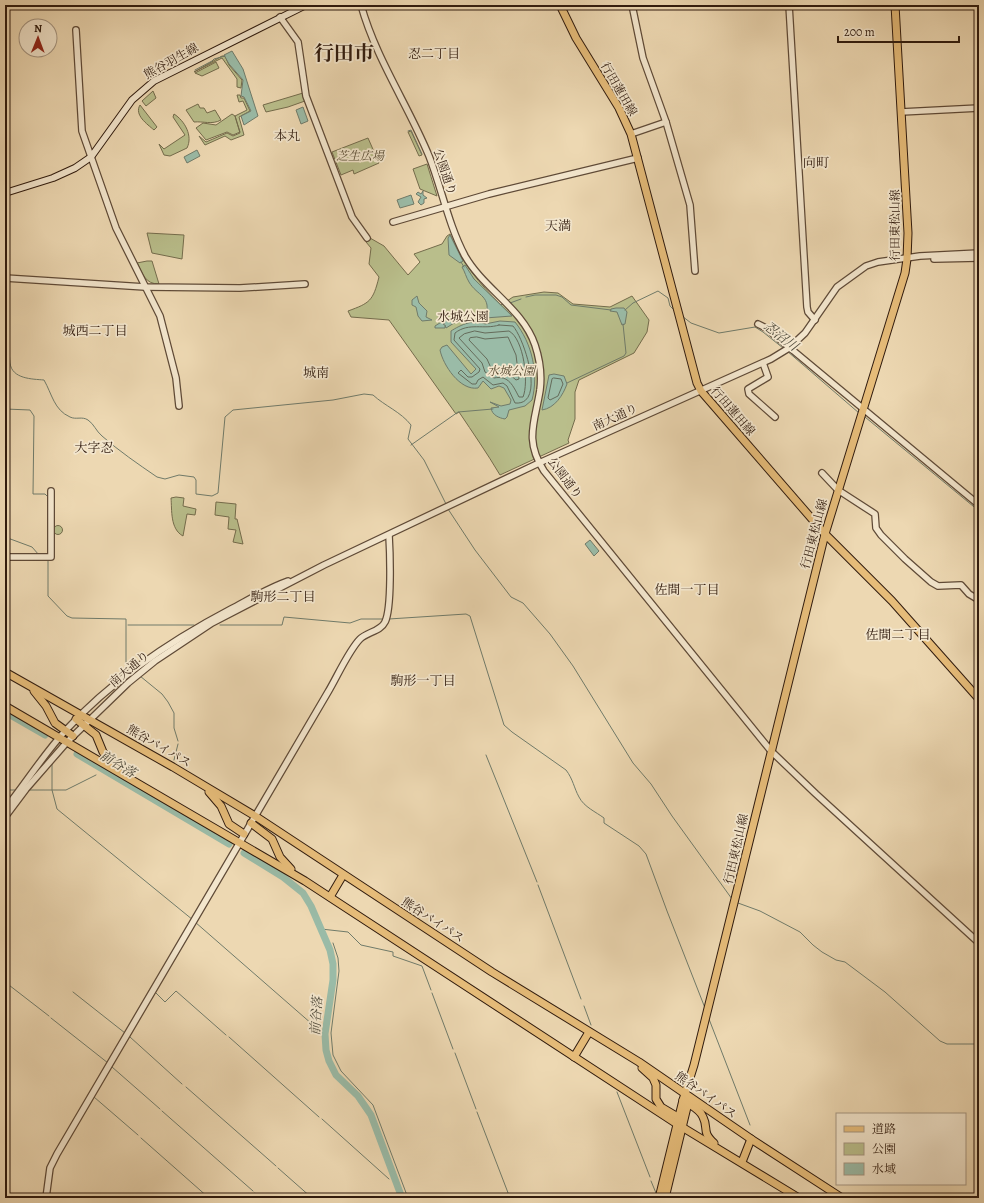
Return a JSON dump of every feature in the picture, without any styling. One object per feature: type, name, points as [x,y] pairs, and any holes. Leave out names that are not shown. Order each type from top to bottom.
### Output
[{"type":"main road","name":"熊谷羽生線","points":[[5,193],[66,174],[91,157],[132,100],[165,74],[306,5]]},
{"type":"main road","name":"行田蓮田線","points":[[560,5],[576,38],[619,108],[631,134],[697,382],[701,391],[825,534],[892,601],[979,699]]},
{"type":"main road","name":"行田東松山線","points":[[659,1198],[707,1014],[825,534],[905,273],[907,259],[901,112],[894,5]]},
{"type":"main road","name":"熊谷バイパス","points":[[5,672],[79,717],[90,719],[255,816],[492,972],[639,1062],[686,1098],[842,1198]]},
{"type":"main road","points":[[31,687],[46,706],[55,723],[73,736]]},
{"type":"main road","points":[[5,706],[305,881],[574,1056],[680,1122]]},
{"type":"main road","points":[[79,717],[84,725],[96,735],[103,752],[119,772]]},
{"type":"main road","points":[[193,779],[218,801],[229,824],[244,834]]},
{"type":"main road","points":[[251,823],[272,838],[284,862],[305,881]]},
{"type":"main road","points":[[330,897],[343,875]]},
{"type":"main road","points":[[574,1056],[589,1032]]},
{"type":"main road","points":[[639,1062],[644,1071],[653,1078],[656,1085],[656,1099],[661,1107],[716,1148],[742,1162],[799,1198]]},
{"type":"main road","points":[[686,1098],[701,1112],[704,1118],[706,1136],[716,1148]]},
{"type":"main road","name":"行田東松山線","points":[[665,1198],[680,1122]]},
{"type":"main road","points":[[742,1162],[751,1139]]},
{"type":"street","name":"公園通り","points":[[361,5],[378,54],[428,155],[452,230],[468,260],[490,288],[522,321],[535,343],[541,369],[541,380],[532,431],[533,445],[539,463],[550,479],[771,751],[979,943]]},
{"type":"street","points":[[632,5],[643,58],[666,122],[690,205],[695,271]]},
{"type":"street","points":[[790,5],[807,306],[808,312],[815,320]]},
{"type":"street","points":[[280,18],[292,31],[298,42],[304,82],[309,102],[352,218],[367,238]]},
{"type":"street","points":[[76,30],[80,124],[116,228],[145,287],[156,305],[164,327],[176,378],[179,406]]},
{"type":"street","points":[[901,112],[979,108]]},
{"type":"street","points":[[631,134],[666,122]]},
{"type":"street","points":[[393,222],[445,206],[536,182],[638,158]]},
{"type":"street","name":"南大通り","points":[[5,817],[59,738],[79,717],[135,673],[212,623],[300,577],[539,463],[763,363],[789,348],[815,320],[837,287],[860,270],[878,262],[979,253]]},
{"type":"street","name":"南大通り","points":[[916,258],[979,258]]},
{"type":"street","points":[[5,278],[145,287],[240,288],[305,284]]},
{"type":"street","points":[[758,324],[766,328],[979,505]]},
{"type":"street","points":[[763,363],[768,377],[748,389],[749,394],[775,417]]},
{"type":"street","points":[[822,472],[838,490],[875,514],[876,528],[881,535],[905,559],[932,582],[938,586],[961,585],[969,594],[979,600]]},
{"type":"street","points":[[5,557],[51,557],[51,490]]},
{"type":"street","points":[[46,1198],[50,1168],[57,1154],[244,834],[356,644],[364,636],[379,628],[386,620],[390,566],[389,535]]},
{"type":"street","name":"南大通り","points":[[5,809],[67,742],[135,673]]},
{"type":"green space","points":[[222,56],[225,56],[229,65],[242,80],[241,88],[237,87],[237,79],[222,58],[194,72]]},
{"type":"green space","points":[[216,62],[219,68],[202,76],[195,73]]},
{"type":"green space","points":[[153,91],[156,98],[146,106],[142,101]]},
{"type":"green space","points":[[303,93],[305,101],[288,107],[266,112],[263,105]]},
{"type":"green space","points":[[237,95],[240,95],[241,98],[244,98],[250,111],[239,117],[244,135],[231,140],[225,136],[205,145],[199,136],[206,142],[227,133],[233,136],[240,132],[233,135],[227,132],[206,140],[196,128],[203,123],[216,125],[232,114],[235,116],[247,110],[243,101],[239,102]]},
{"type":"green space","points":[[198,104],[200,108],[204,108],[207,113],[215,110],[221,120],[211,123],[194,122],[186,110]]},
{"type":"green space","points":[[140,105],[157,127],[154,130],[140,116]]},
{"type":"green space","points":[[174,114],[185,125],[189,143],[187,148],[170,156],[164,155],[159,144],[164,149],[185,135],[173,117]]},
{"type":"green space","points":[[411,131],[422,155],[419,156],[408,132]]},
{"type":"green space","name":"芝生広場","points":[[368,138],[379,163],[354,174],[353,170],[341,175],[332,152]]},
{"type":"green space","points":[[427,164],[437,196],[420,189],[413,169]]},
{"type":"green space","points":[[147,233],[184,235],[182,259],[152,253]]},
{"type":"green space","name":"水城公園","points":[[450,234],[460,254],[472,272],[485,289],[501,305],[513,297],[544,292],[558,293],[573,304],[610,307],[632,296],[649,320],[647,332],[634,353],[579,380],[575,392],[575,419],[568,440],[569,443],[500,475],[459,412],[456,414],[389,320],[351,317],[348,311],[361,306],[370,300],[377,285],[379,277],[369,264],[371,248],[366,242],[370,238],[384,246],[408,275],[420,262],[414,254],[442,244]]},
{"type":"green space","points":[[152,261],[159,284],[154,284],[147,280],[137,263]]},
{"type":"green space","points":[[171,498],[184,498],[183,506],[196,509],[195,515],[187,514],[183,536],[176,529],[172,519]]},
{"type":"green space","points":[[216,502],[236,504],[235,519],[237,519],[243,544],[233,542],[236,530],[228,529],[229,517],[215,515]]},
{"type":"green space","points":[[56,526],[60,526],[62,530],[60,534],[56,534],[54,532],[54,528]]},
{"type":"water","points":[[232,51],[243,69],[258,116],[244,125],[241,116],[251,111],[244,97],[241,96],[243,80],[229,64],[224,55]]},
{"type":"water","points":[[303,107],[308,121],[301,124],[296,110]]},
{"type":"water","points":[[197,150],[200,156],[187,163],[184,157]]},
{"type":"water","points":[[423,191],[423,195],[427,198],[424,199],[424,203],[421,205],[418,202],[421,197],[416,194],[418,192],[421,194]]},
{"type":"water","points":[[411,195],[414,204],[400,208],[397,200]]},
{"type":"water","points":[[450,235],[463,261],[460,263],[449,255],[448,238]]},
{"type":"water","points":[[465,265],[474,279],[512,316],[485,318],[487,311],[486,301],[469,282],[462,267]]},
{"type":"water","points":[[417,296],[419,303],[427,311],[426,317],[432,320],[422,321],[418,316],[416,307],[412,305],[412,300]]},
{"type":"water","points":[[624,308],[627,312],[625,324],[622,325],[617,312],[610,311],[611,309]]},
{"type":"water","points":[[456,318],[459,320],[446,328],[445,325],[445,328],[435,328],[435,326],[443,321],[444,325],[444,321]]},
{"type":"water","points":[[500,321],[515,322],[521,330],[530,349],[535,380],[532,400],[525,406],[509,410],[505,419],[494,414],[491,408],[499,407],[490,402],[501,406],[510,404],[511,400],[504,388],[499,386],[491,389],[483,381],[478,388],[471,388],[465,385],[453,376],[445,363],[440,350],[442,347],[447,345],[471,374],[476,369],[451,342],[451,331],[473,322],[481,322],[485,324]]},
{"type":"water","points":[[554,374],[564,376],[567,384],[555,404],[542,410],[549,375]]},
{"type":"water","points":[[590,540],[599,551],[594,556],[585,544]]},
{"type":"waterway","points":[[195,70],[214,59],[225,56]]},
{"type":"waterway","points":[[408,131],[411,130],[422,154]]},
{"type":"waterway","points":[[461,262],[464,267]]},
{"type":"waterway","name":"忍沼川","points":[[625,310],[633,303],[658,291],[668,298],[670,306],[673,309]]},
{"type":"waterway","points":[[526,297],[535,295],[556,295],[562,297],[571,305],[611,310]]},
{"type":"waterway","points":[[510,303],[521,299]]},
{"type":"waterway","name":"忍沼川","points":[[682,316],[691,323],[719,333],[755,327],[783,348]]},
{"type":"waterway","name":"忍沼川","points":[[567,383],[624,356],[626,353],[623,324]]},
{"type":"waterway","points":[[5,338],[9,347],[10,363],[14,372],[23,377],[44,380],[60,410],[72,418],[84,418],[88,420],[108,442],[157,477],[165,479],[179,475],[194,477],[196,480],[196,494],[212,496],[218,493],[225,417],[233,410],[333,400],[364,394],[373,395],[403,416],[411,425],[408,439],[424,460],[446,504]]},
{"type":"waterway","name":"忍沼川","points":[[787,351],[859,413]]},
{"type":"waterway","points":[[5,409],[30,410],[34,416],[33,494],[45,494],[48,497],[48,554]]},
{"type":"waterway","points":[[411,445],[458,412],[493,409]]},
{"type":"waterway","name":"忍沼川","points":[[865,417],[979,511]]},
{"type":"waterway","points":[[448,509],[475,550],[511,597],[523,603],[550,634],[573,666],[633,763],[651,784],[672,816],[732,899]]},
{"type":"waterway","points":[[5,537],[32,547],[39,555]]},
{"type":"waterway","points":[[48,559],[48,596],[67,616],[72,618],[126,619],[126,664],[131,670]]},
{"type":"waterway","points":[[389,619],[466,614],[470,616],[504,725],[566,770],[581,801],[604,818],[604,823],[639,846],[646,854],[705,1008]]},
{"type":"waterway","points":[[220,625],[282,625],[284,617],[350,623],[361,619],[384,619]]},
{"type":"waterway","points":[[128,625],[194,625]]},
{"type":"waterway","points":[[140,676],[162,694],[168,702],[174,713],[174,728],[178,741]]},
{"type":"waterway","name":"前谷落","points":[[5,712],[45,735]]},
{"type":"waterway","points":[[174,760],[178,744]]},
{"type":"waterway","name":"前谷落","points":[[77,754],[229,844]]},
{"type":"waterway","points":[[486,755],[537,882]]},
{"type":"waterway","points":[[52,762],[52,790],[57,809],[193,920]]},
{"type":"waterway","points":[[28,790],[66,790],[96,775]]},
{"type":"waterway","points":[[5,790],[16,790]]},
{"type":"waterway","name":"前谷落","points":[[244,853],[283,877],[303,893],[311,906],[330,950],[333,964],[333,980],[325,1034],[326,1050],[329,1061],[336,1075],[358,1096],[371,1115],[402,1198]]},
{"type":"waterway","points":[[538,885],[581,999]]},
{"type":"waterway","points":[[738,903],[760,911],[800,932],[822,952],[836,960],[845,962],[885,992],[940,1041],[947,1044],[979,1044]]},
{"type":"waterway","points":[[195,922],[320,1031]]},
{"type":"waterway","points":[[321,929],[348,932],[361,945],[393,952],[393,956],[422,966],[431,990]]},
{"type":"waterway","points":[[333,943],[338,958],[339,971],[331,1033],[333,1055],[341,1071],[373,1105],[408,1198]]},
{"type":"waterway","points":[[5,982],[49,1016]]},
{"type":"waterway","points":[[156,993],[165,1002],[176,991],[226,1035]]},
{"type":"waterway","points":[[73,992],[125,1033]]},
{"type":"waterway","points":[[432,993],[453,1049]]},
{"type":"waterway","points":[[584,1006],[591,1025]]},
{"type":"waterway","points":[[51,1018],[108,1063]]},
{"type":"waterway","points":[[709,1019],[750,1125]]},
{"type":"waterway","points":[[130,1037],[182,1084]]},
{"type":"waterway","points":[[229,1037],[319,1117]]},
{"type":"waterway","points":[[455,1053],[476,1109]]},
{"type":"waterway","points":[[112,1067],[160,1109]]},
{"type":"waterway","points":[[186,1087],[276,1166]]},
{"type":"waterway","points":[[617,1092],[650,1177]]},
{"type":"waterway","points":[[94,1097],[138,1135]]},
{"type":"waterway","points":[[162,1111],[253,1191]]},
{"type":"waterway","points":[[477,1112],[510,1198]]},
{"type":"waterway","points":[[322,1119],[389,1179]]},
{"type":"waterway","points":[[141,1138],[209,1198]]},
{"type":"waterway","points":[[278,1168],[312,1198]]},
{"type":"waterway","points":[[651,1181],[656,1193]]},
{"type":"waterway","points":[[255,1193],[261,1198]]},
{"type":"district","name":"行田市","points":[[344,53]]},
{"type":"district","name":"忍二丁目","points":[[434,53]]},
{"type":"district","name":"本丸","points":[[287,135]]},
{"type":"district","name":"向町","points":[[816,162]]},
{"type":"district","name":"天満","points":[[558,225]]},
{"type":"district","name":"水城公園","points":[[463,316]]},
{"type":"district","name":"城西二丁目","points":[[95,330]]},
{"type":"district","name":"城南","points":[[316,372]]},
{"type":"district","name":"大字忍","points":[[94,447]]},
{"type":"district","name":"佐間一丁目","points":[[687,589]]},
{"type":"district","name":"駒形二丁目","points":[[283,596]]},
{"type":"district","name":"佐間二丁目","points":[[898,634]]},
{"type":"district","name":"駒形一丁目","points":[[423,680]]}]
